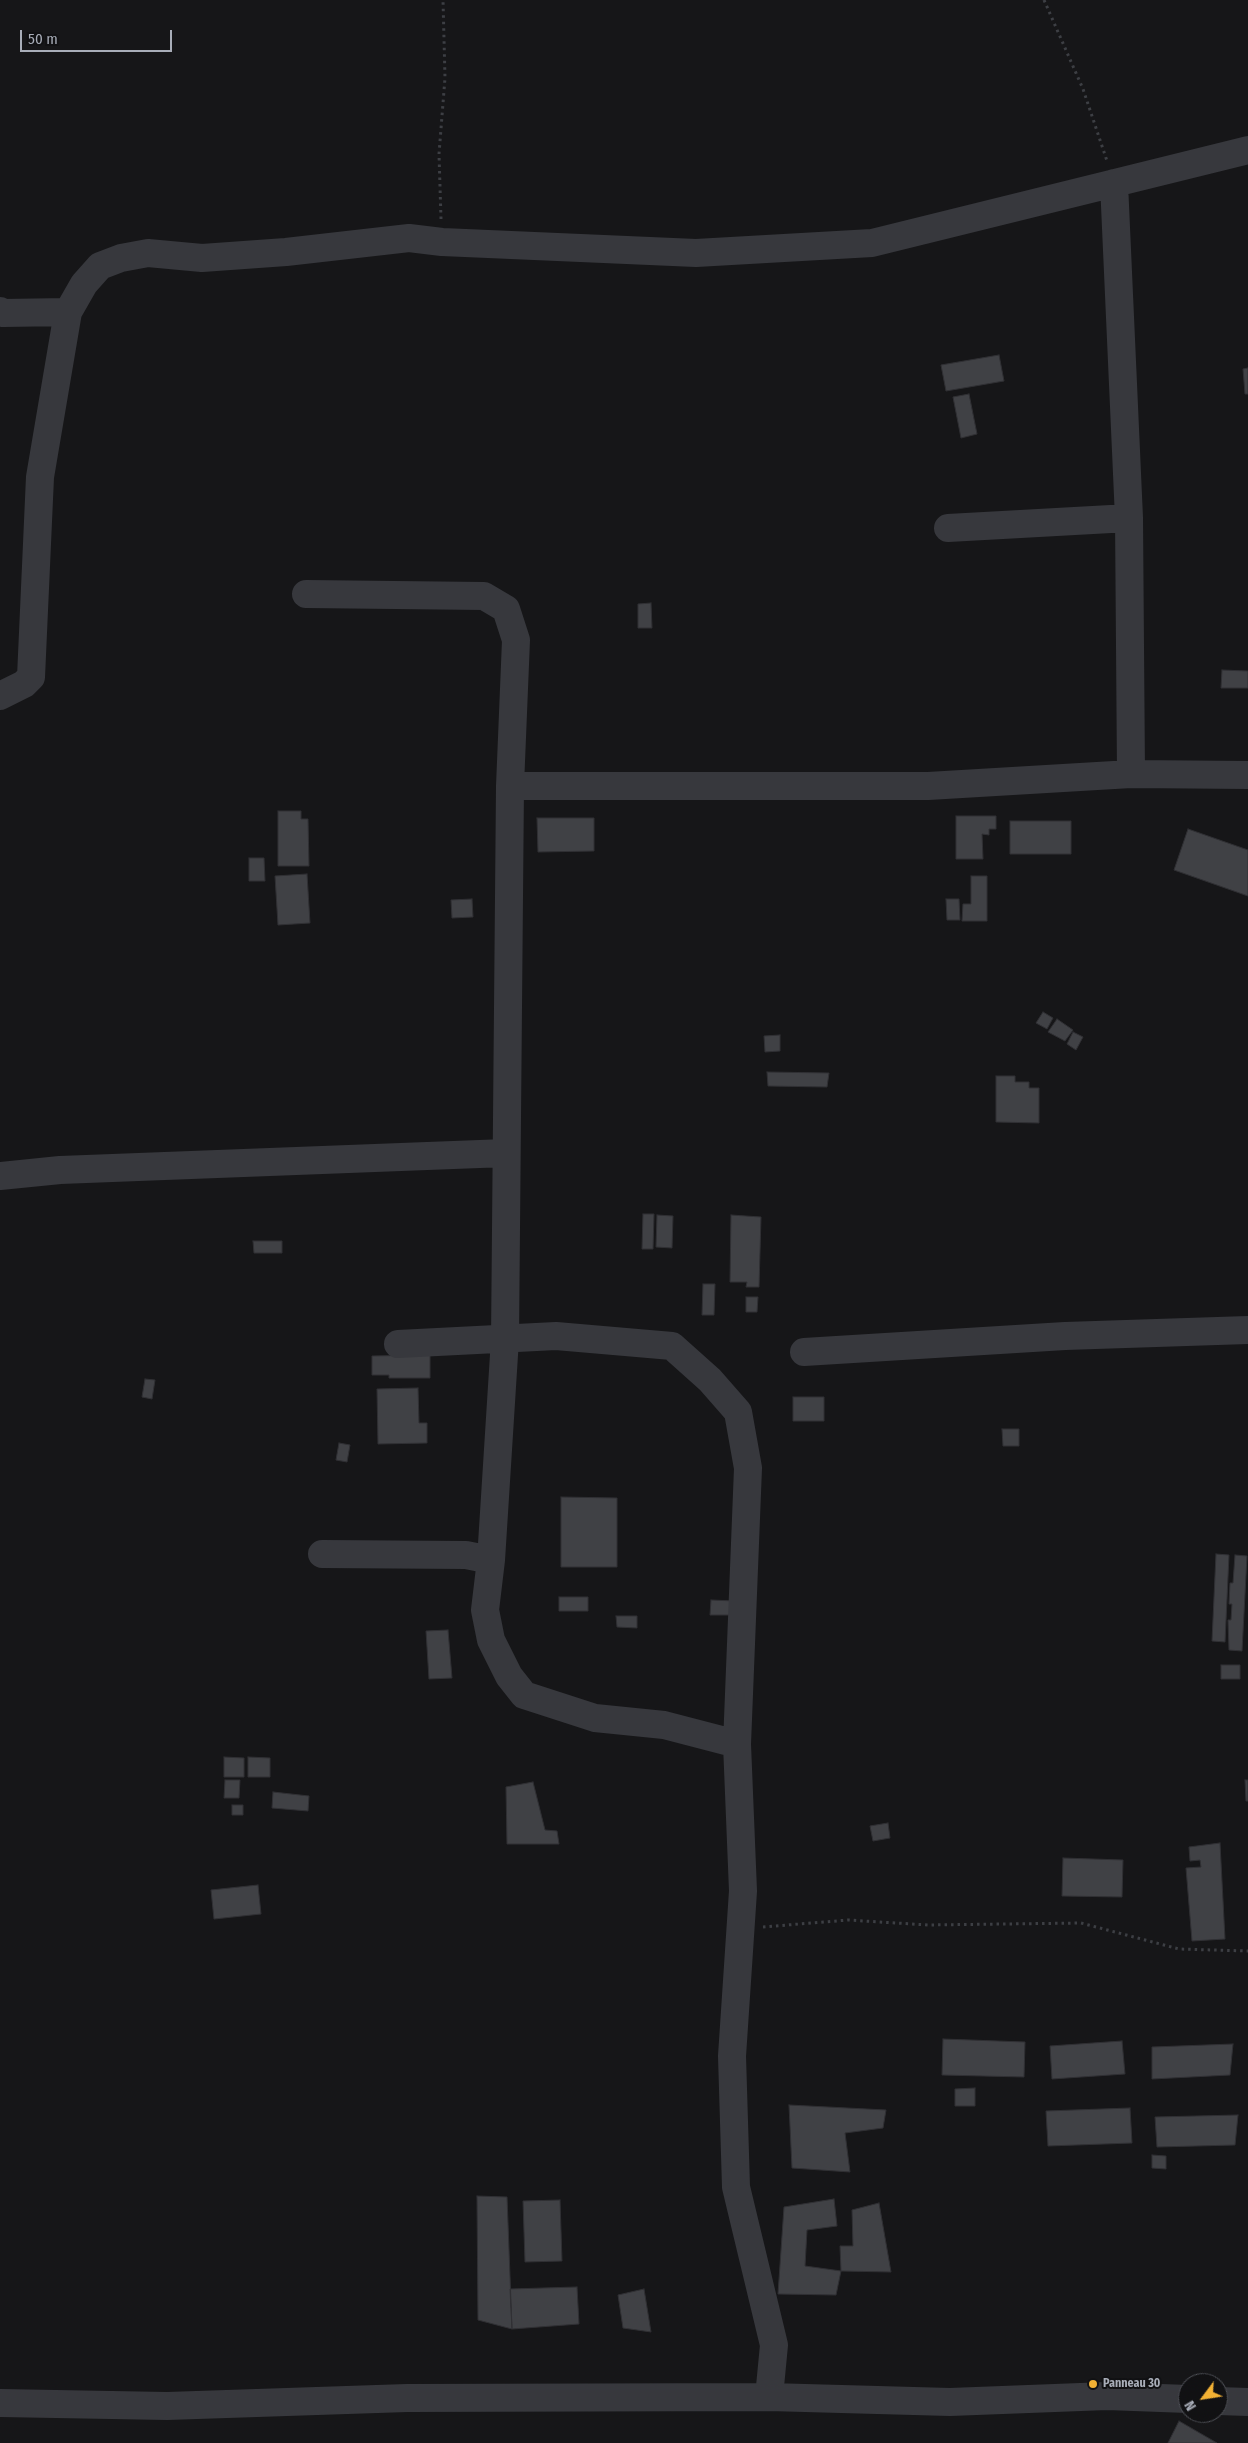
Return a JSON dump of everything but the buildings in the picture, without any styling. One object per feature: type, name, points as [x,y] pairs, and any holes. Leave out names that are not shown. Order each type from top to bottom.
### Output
[{"type":"street","points":[[0,696],[19,687],[31,677],[40,477],[68,312],[84,284],[100,266],[121,258],[148,253],[202,258],[286,252],[409,238],[442,242],[696,253],[872,243],[1248,150]]},
{"type":"street","points":[[1114,183],[1129,518],[1131,774]]},
{"type":"street","points":[[0,311],[3,313],[68,312]]},
{"type":"street","points":[[948,528],[1129,518]]},
{"type":"street","points":[[306,594],[484,596],[506,609],[516,640],[510,786],[505,1339],[486,1610],[492,1640],[509,1676],[524,1695],[595,1718],[664,1725],[737,1744]]},
{"type":"street","points":[[510,786],[928,786],[1131,774],[1248,775]]},
{"type":"street","points":[[0,1176],[60,1170],[506,1153]]},
{"type":"street","points":[[804,1352],[1065,1336],[1248,1330]]},
{"type":"street","points":[[398,1344],[556,1336],[672,1346],[710,1380],[738,1412],[748,1468],[737,1744],[743,1891],[732,2056],[736,2187],[774,2345],[769,2397]]},
{"type":"street","points":[[322,1554],[466,1555],[491,1560]]},
{"type":"street","points":[[0,2403],[167,2406],[407,2398],[769,2397],[950,2402],[1107,2396],[1178,2399]]},
{"type":"street","points":[[1228,2401],[1248,2402]]},
{"type":"path","points":[[442,242],[439,154],[445,78],[443,0]]},
{"type":"path","points":[[1044,0],[1084,89],[1114,183]]},
{"type":"path","points":[[741,1930],[848,1920],[928,1925],[1081,1923],[1179,1949],[1248,1951]]},
{"type":"place","name":"Panneau 30","points":[[1093,2384]]}]
